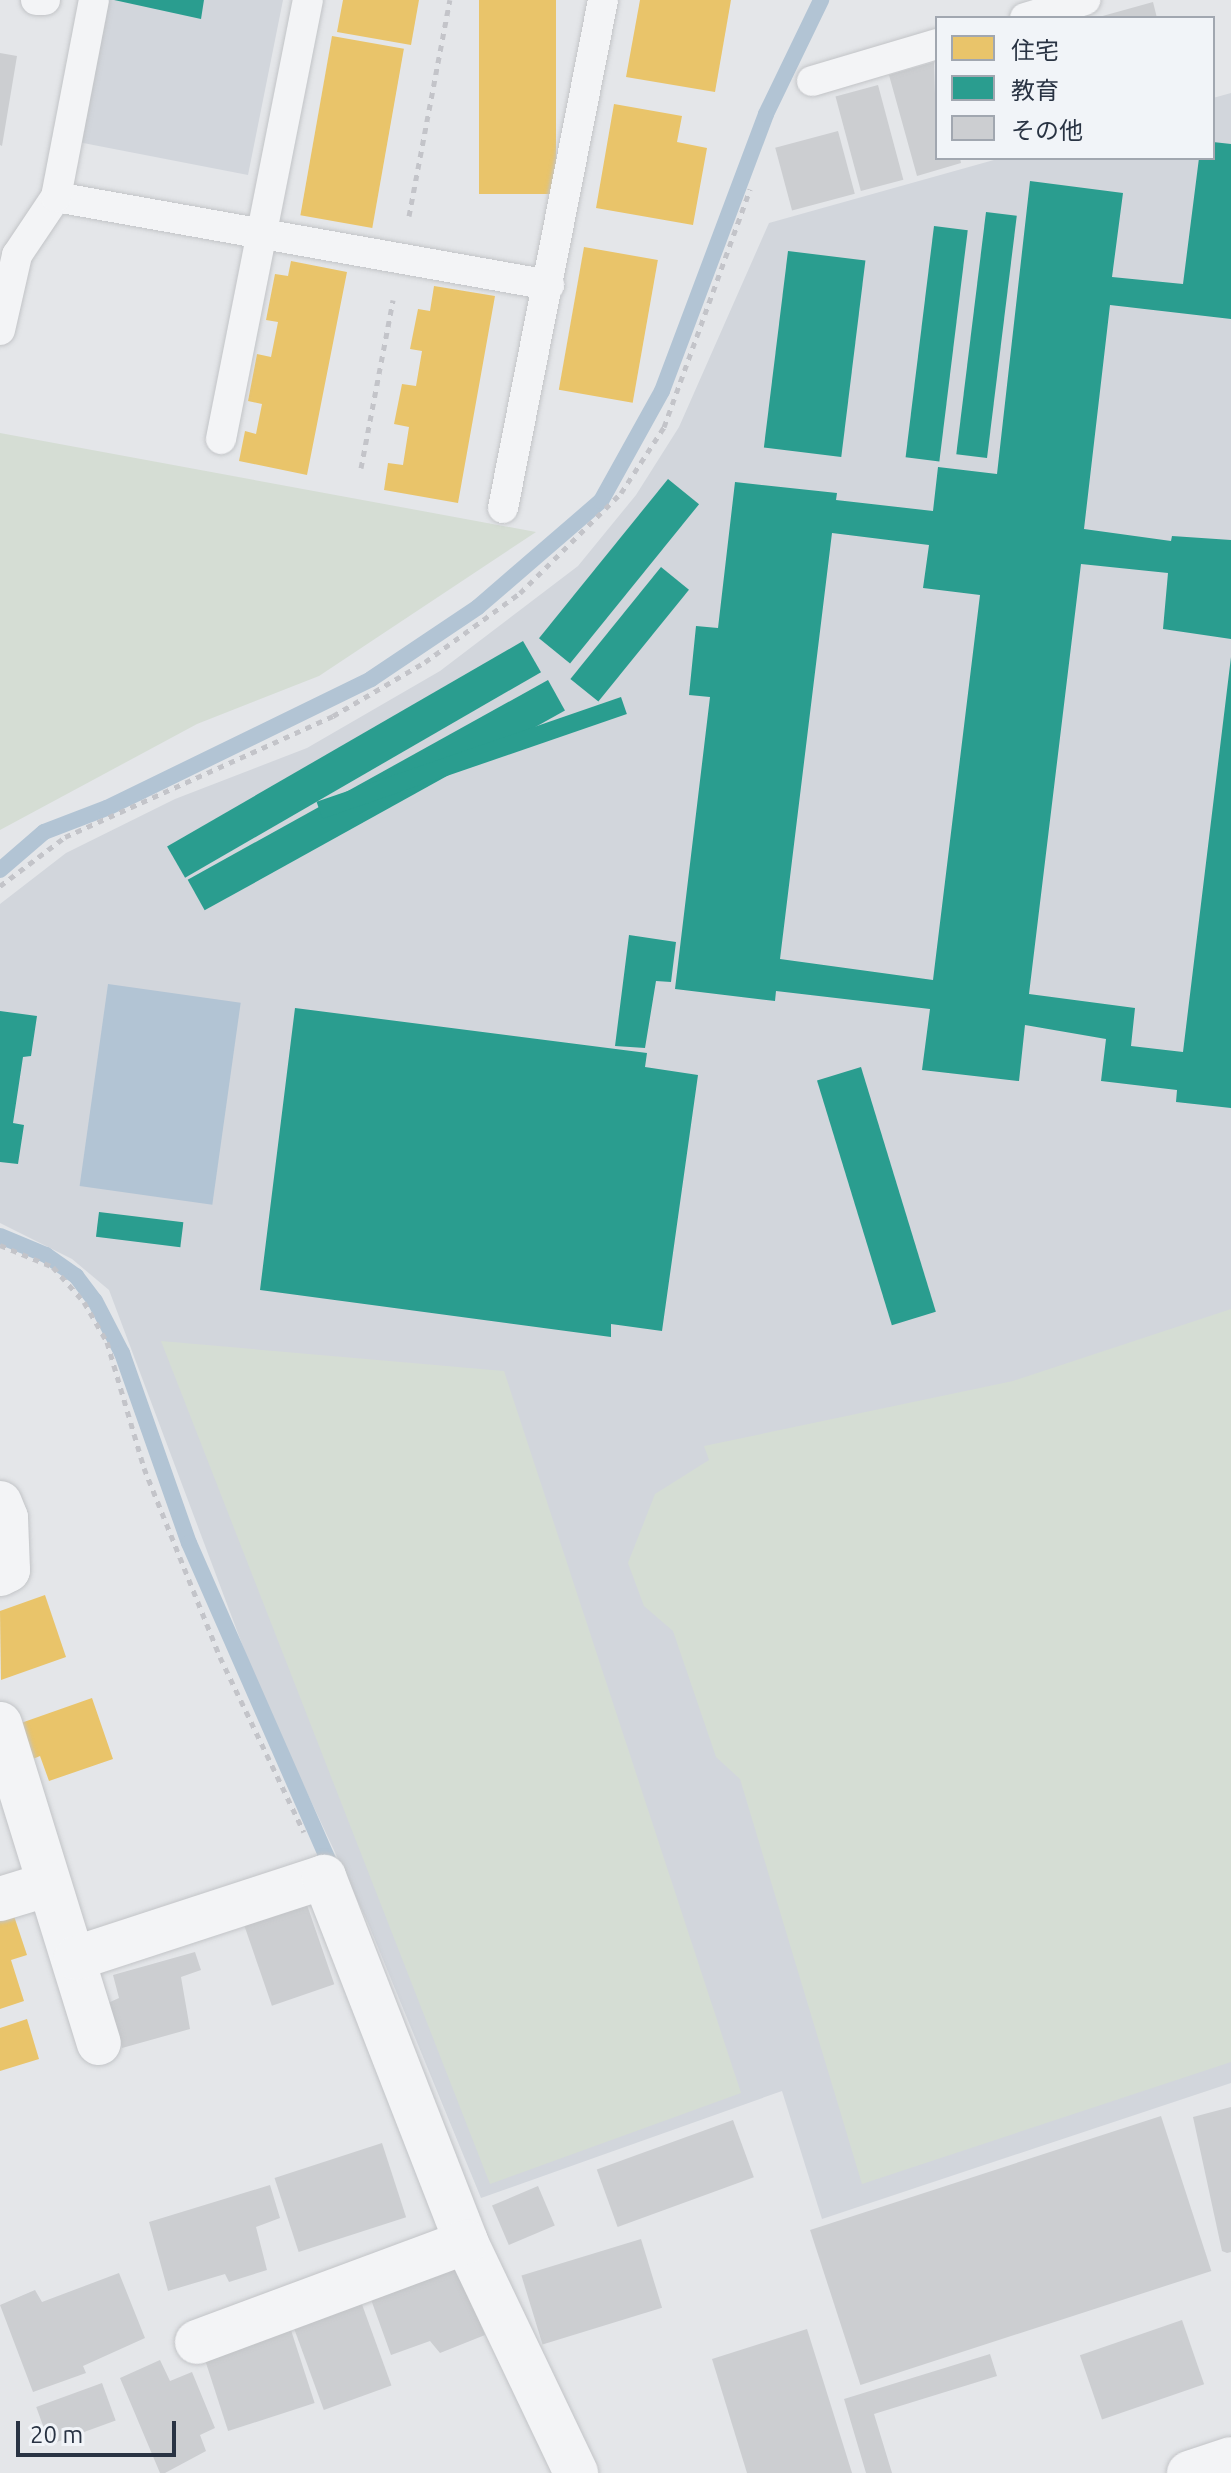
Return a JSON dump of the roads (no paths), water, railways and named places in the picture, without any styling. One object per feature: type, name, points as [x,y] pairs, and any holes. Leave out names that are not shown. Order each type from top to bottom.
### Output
[{"type":"street","points":[[0,1503],[6,1518],[8,1570],[0,1574]]},
{"type":"street","points":[[0,1724],[49,1884],[76,1958],[99,2043]]},
{"type":"street","points":[[76,1958],[324,1877],[466,2242],[576,2473]]},
{"type":"street","points":[[0,1899],[49,1884]]},
{"type":"street","points":[[197,2342],[466,2242]]},
{"type":"street","points":[[1189,2473],[1231,2459]]},
{"type":"lane","points":[[36,0],[45,0]]},
{"type":"lane","points":[[0,330],[17,255],[56,197],[94,0]]},
{"type":"lane","points":[[221,439],[308,0]]},
{"type":"lane","points":[[503,508],[603,0]]},
{"type":"lane","points":[[1032,16],[1085,0]]},
{"type":"lane","points":[[812,81],[935,45]]},
{"type":"lane","points":[[56,197],[549,285]]},
{"type":"water","points":[[108,984],[241,1003],[212,1205],[80,1186]]},
{"type":"waterway","points":[[0,870],[44,832],[107,808],[371,679],[478,607],[601,501],[662,391],[766,114],[821,0]]},
{"type":"waterway","points":[[0,1236],[46,1255],[76,1276],[95,1301],[122,1353],[189,1543],[334,1873]]}]
